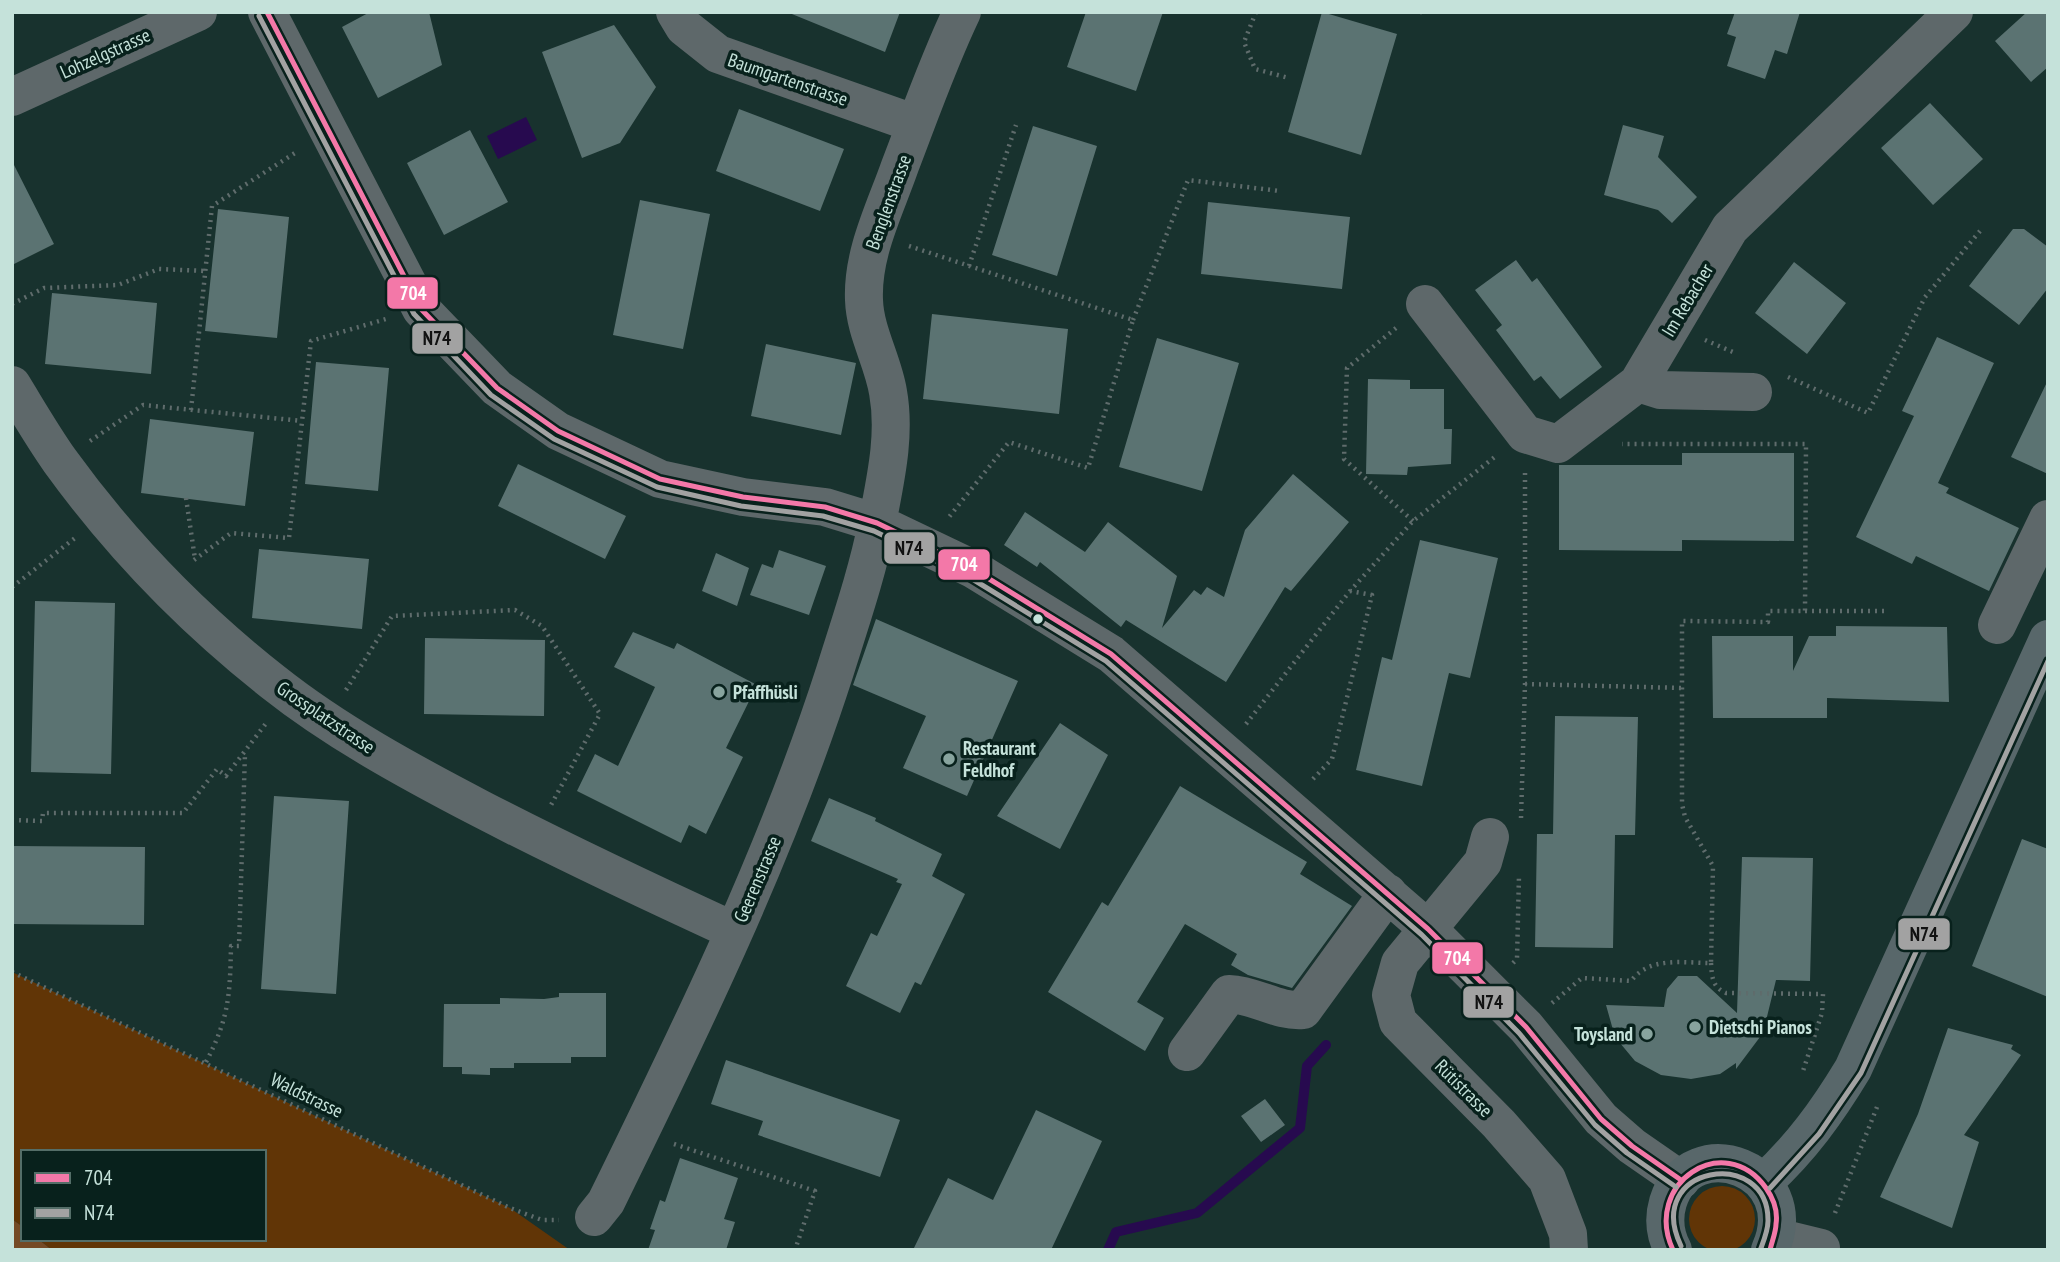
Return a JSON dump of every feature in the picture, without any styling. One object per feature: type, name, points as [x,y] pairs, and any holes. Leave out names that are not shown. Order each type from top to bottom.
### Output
[{"type":"main road","points":[[1764,1182],[1793,1157],[1823,1119],[1853,1069],[2048,639]]},
{"type":"main road","points":[[1673,1250],[1665,1231],[1665,1212],[1670,1195],[1681,1180],[1708,1164],[1723,1163],[1753,1172],[1764,1182],[1777,1209],[1773,1243]]},
{"type":"street","name":"Lohzelgstrasse","points":[[12,97],[198,12]]},
{"type":"street","points":[[267,12],[421,309],[497,387],[558,431],[660,479],[694,488],[825,507],[877,523],[973,569],[1111,654],[1428,929],[1526,1027],[1601,1119],[1632,1146],[1681,1180]]},
{"type":"street","name":"Baumgartenstrasse","points":[[675,12],[684,27],[718,54],[916,124]]},
{"type":"street","name":"Benglenstrasse","points":[[877,523],[892,436],[888,390],[873,344],[864,300],[868,253],[943,51],[962,12]]},
{"type":"street","name":"Im Rebacher","points":[[1541,439],[1638,383],[1730,228],[1954,12]]},
{"type":"street","points":[[1426,304],[1541,439]]},
{"type":"street","points":[[1638,383],[1660,390],[1760,375]]},
{"type":"street","name":"Grossplatzstrasse","points":[[12,385],[60,461],[103,515],[162,582],[230,647],[327,720],[440,788],[734,932]]},
{"type":"street","points":[[1997,625],[2048,519]]},
{"type":"street","name":"Geerenstrasse","points":[[594,1217],[606,1202],[697,1018],[799,778],[850,621],[877,523]]},
{"type":"street","name":"Rütistrasse","points":[[1505,829],[1483,862],[1400,963],[1391,995],[1398,1022],[1499,1124],[1547,1179],[1568,1234],[1569,1250]]},
{"type":"street","points":[[1187,1052],[1229,994],[1246,994],[1287,1011],[1303,1010],[1388,894]]},
{"type":"street","points":[[1773,1243],[1821,1248]]},
{"type":"path","points":[[1256,12],[1244,42],[1255,69],[1289,78]]},
{"type":"path","points":[[969,266],[1016,125]]},
{"type":"path","points":[[191,410],[212,206],[327,132]]},
{"type":"path","points":[[947,520],[1009,442],[1088,468],[1133,320],[1188,180],[1280,191]]},
{"type":"path","points":[[1673,325],[1760,375],[1868,413],[1925,297],[1980,231]]},
{"type":"path","points":[[875,234],[1133,320]]},
{"type":"path","points":[[12,304],[44,288],[118,285],[159,269],[205,271]]},
{"type":"path","points":[[1413,521],[1344,459],[1347,368],[1426,304]]},
{"type":"path","points":[[162,582],[231,533],[289,538],[311,341],[421,309]]},
{"type":"path","points":[[60,461],[143,405],[302,421]]},
{"type":"path","points":[[1505,829],[1525,684],[1541,439]]},
{"type":"path","points":[[1245,726],[1350,591],[1413,521],[1541,439],[1806,443],[1805,611]]},
{"type":"path","points":[[186,498],[195,560]]},
{"type":"path","points":[[12,587],[103,515]]},
{"type":"path","points":[[1309,784],[1332,759],[1372,595],[1350,591]]},
{"type":"path","points":[[327,720],[392,616],[515,610],[542,626],[600,714],[534,836]]},
{"type":"path","points":[[1799,1081],[1822,1013],[1822,994],[1726,993],[1712,980],[1713,866],[1685,817],[1682,804],[1682,621],[1768,622],[1768,611],[1888,611]]},
{"type":"path","points":[[1525,684],[1682,688]]},
{"type":"path","points":[[12,820],[42,821],[43,813],[183,813],[217,769],[226,776],[251,743]]},
{"type":"path","points":[[206,1062],[223,1029],[230,991],[232,946],[239,946],[245,752]]},
{"type":"path","points":[[1511,966],[1517,959],[1520,863]]},
{"type":"path","points":[[1551,1004],[1582,978],[1631,981],[1640,969],[1658,962],[1711,963]]},
{"type":"path","name":"Waldstrasse","points":[[12,972],[510,1208],[542,1220],[594,1217]]},
{"type":"path","points":[[640,1133],[815,1191],[795,1250]]},
{"type":"shaded area","points":[[526,117],[537,140],[498,159],[487,136]]},
{"type":"shaded area","points":[[12,972],[510,1208],[570,1250],[52,1250],[41,1241],[266,1241],[266,1150],[21,1150],[21,1226],[12,1219]]},
{"type":"shaded area","points":[[1715,1186],[1729,1186],[1741,1191],[1750,1200],[1755,1219],[1753,1232],[1746,1243],[1729,1252],[1715,1252],[1703,1247],[1694,1238],[1689,1226],[1689,1212],[1694,1200],[1703,1191]]},
{"type":"shaded area","points":[[12,1219],[21,1226],[21,1241],[41,1241],[52,1250],[12,1250]]},
{"type":"building","points":[[370,12],[429,12],[442,65],[378,98],[342,27]]},
{"type":"building","points":[[787,12],[900,12],[885,52]]},
{"type":"building","points":[[1086,12],[1163,12],[1136,91],[1067,67]]},
{"type":"building","points":[[1322,12],[1397,34],[1361,155],[1288,132]]},
{"type":"building","points":[[1735,12],[1800,12],[1787,54],[1775,50],[1765,79],[1727,66],[1736,37],[1727,34]]},
{"type":"building","points":[[2027,12],[2048,12],[2048,67],[2031,82],[1995,41]]},
{"type":"building","points":[[614,25],[656,87],[620,143],[582,158],[542,52]]},
{"type":"building","points":[[1930,103],[1983,159],[1933,205],[1881,148]]},
{"type":"building","points":[[739,109],[844,149],[820,211],[716,171]]},
{"type":"building","points":[[1623,125],[1664,136],[1658,157],[1697,197],[1672,223],[1658,210],[1604,195]]},
{"type":"building","points":[[1033,126],[1097,146],[1057,276],[992,255]]},
{"type":"building","points":[[470,130],[508,202],[444,235],[407,163]]},
{"type":"building","points":[[12,161],[54,244],[12,265]]},
{"type":"building","points":[[640,200],[710,214],[683,349],[613,335]]},
{"type":"building","points":[[1208,202],[1350,217],[1342,289],[1201,274]]},
{"type":"building","points":[[218,209],[289,217],[277,338],[205,331]]},
{"type":"building","points":[[2013,229],[2024,229],[2048,247],[2048,288],[2019,325],[1969,286]]},
{"type":"building","points":[[1516,260],[1532,282],[1537,278],[1602,367],[1560,399],[1541,376],[1534,381],[1496,330],[1502,325],[1475,290]]},
{"type":"building","points":[[1794,262],[1846,303],[1807,354],[1755,313]]},
{"type":"building","points":[[52,293],[157,303],[151,374],[45,364]]},
{"type":"building","points":[[932,314],[1068,329],[1059,414],[923,399]]},
{"type":"building","points":[[1937,337],[1994,363],[1938,483],[1949,488],[1946,493],[2019,528],[1989,591],[1916,556],[1912,564],[1856,537],[1914,416],[1902,411]]},
{"type":"building","points":[[1157,338],[1239,363],[1202,491],[1119,467]]},
{"type":"building","points":[[766,344],[856,363],[841,435],[751,416]]},
{"type":"building","points":[[316,362],[389,368],[378,491],[305,484]]},
{"type":"building","points":[[1368,379],[1410,380],[1410,389],[1444,389],[1444,429],[1452,429],[1451,464],[1408,467],[1407,475],[1366,474]]},
{"type":"building","points":[[2048,380],[2048,474],[2011,457]]},
{"type":"building","points":[[150,419],[254,432],[245,506],[141,493]]},
{"type":"building","points":[[1682,453],[1794,453],[1794,541],[1682,540],[1682,551],[1559,550],[1559,465],[1682,465]]},
{"type":"building","points":[[518,464],[626,516],[605,559],[498,506]]},
{"type":"building","points":[[1293,474],[1349,522],[1291,591],[1285,587],[1226,682],[1126,620],[1121,627],[1040,562],[1037,567],[1004,545],[1025,512],[1085,552],[1108,522],[1177,576],[1162,628],[1194,590],[1201,595],[1207,587],[1224,597],[1245,530]]},
{"type":"building","points":[[1420,540],[1498,558],[1470,678],[1449,673],[1422,786],[1356,770],[1382,657],[1392,660]]},
{"type":"building","points":[[259,549],[369,559],[362,629],[252,618]]},
{"type":"building","points":[[779,550],[826,566],[809,615],[750,595],[762,564],[773,568]]},
{"type":"building","points":[[716,553],[749,568],[737,606],[702,591]]},
{"type":"building","points":[[35,601],[115,603],[111,774],[31,772]]},
{"type":"building","points":[[876,619],[1018,681],[967,796],[903,768],[926,716],[853,685]]},
{"type":"building","points":[[1836,626],[1947,627],[1949,702],[1827,698],[1827,718],[1713,718],[1712,636],[1793,636],[1793,671],[1809,636],[1836,636]]},
{"type":"building","points":[[633,632],[674,649],[677,643],[757,685],[726,748],[743,757],[706,834],[689,825],[681,843],[577,791],[595,754],[618,766],[655,687],[614,667]]},
{"type":"building","points":[[425,638],[545,640],[544,716],[424,714]]},
{"type":"building","points":[[1555,716],[1638,717],[1635,835],[1615,835],[1613,948],[1535,947],[1537,834],[1553,834]]},
{"type":"building","points":[[1060,723],[1108,755],[1060,849],[997,816]]},
{"type":"building","points":[[1180,786],[1307,862],[1300,874],[1352,906],[1292,988],[1248,975],[1231,965],[1237,954],[1185,924],[1137,1002],[1164,1018],[1145,1051],[1048,992],[1102,902],[1108,906]]},
{"type":"building","points":[[274,796],[349,801],[336,994],[261,989]]},
{"type":"building","points":[[829,798],[876,818],[875,821],[942,854],[932,876],[965,894],[921,985],[915,982],[900,1013],[846,986],[871,933],[877,936],[902,884],[896,882],[898,879],[811,841]]},
{"type":"building","points":[[2022,839],[2048,849],[2048,997],[1972,966]]},
{"type":"building","points":[[12,846],[145,847],[144,925],[12,924]]},
{"type":"building","points":[[1742,857],[1813,858],[1810,981],[1776,980],[1763,1033],[1736,1069],[1736,1063],[1720,1074],[1691,1079],[1661,1075],[1635,1061],[1615,1037],[1606,1005],[1664,1007],[1667,989],[1678,976],[1697,976],[1737,1013]]},
{"type":"building","points":[[559,993],[606,993],[606,1057],[571,1057],[571,1063],[514,1063],[514,1068],[490,1068],[490,1075],[462,1074],[462,1067],[443,1067],[444,1004],[500,1004],[500,998],[544,999],[559,997]]},
{"type":"building","points":[[1948,1028],[2013,1045],[2011,1049],[2021,1055],[1964,1135],[1979,1142],[1952,1228],[1880,1197],[1918,1114]]},
{"type":"building","points":[[726,1060],[900,1120],[880,1177],[758,1135],[763,1121],[711,1104]]},
{"type":"building","points":[[1265,1099],[1285,1125],[1261,1142],[1241,1116]]},
{"type":"building","points":[[1036,1110],[1102,1141],[1051,1250],[913,1250],[948,1178],[993,1200]]},
{"type":"building","points":[[680,1158],[738,1178],[724,1219],[735,1222],[726,1250],[648,1250],[655,1230],[650,1229],[660,1200],[665,1202]]},
{"type":"waterway","points":[[1108,1250],[1116,1232],[1197,1213],[1300,1128],[1307,1066],[1326,1045]]},
{"type":"transit line","name":"704","points":[[267,12],[421,309],[497,388],[558,431],[660,479],[743,497],[825,507],[877,523],[973,569],[1111,654],[1428,929],[1526,1027],[1601,1119],[1632,1146],[1681,1180]]},
{"type":"transit line","name":"N74","points":[[259,16],[414,314],[491,395],[554,439],[657,487],[741,506],[823,516],[874,531],[969,577],[1106,661],[1422,935],[1519,1033],[1595,1125],[1627,1153],[1676,1187]]},
{"type":"transit line","name":"N74","points":[[1770,1188],[1819,1134],[1861,1073],[2048,661]]},
{"type":"transit line","name":"704","points":[[1673,1250],[1666,1226],[1669,1204],[1678,1186],[1692,1172],[1710,1164],[1729,1164],[1749,1171],[1766,1188],[1776,1210],[1770,1250]]},
{"type":"transit line","name":"N74","points":[[1681,1246],[1674,1219],[1678,1197],[1692,1183],[1710,1175],[1731,1175],[1749,1182],[1763,1197],[1768,1221],[1761,1248]]},
{"type":"place","name":"Pfaffhüsli","points":[[719,692]]},
{"type":"place","name":"Restaurant Feldhof","points":[[949,759]]},
{"type":"place","name":"Dietschi Pianos","points":[[1695,1027]]},
{"type":"place","name":"Toysland","points":[[1647,1034]]}]
